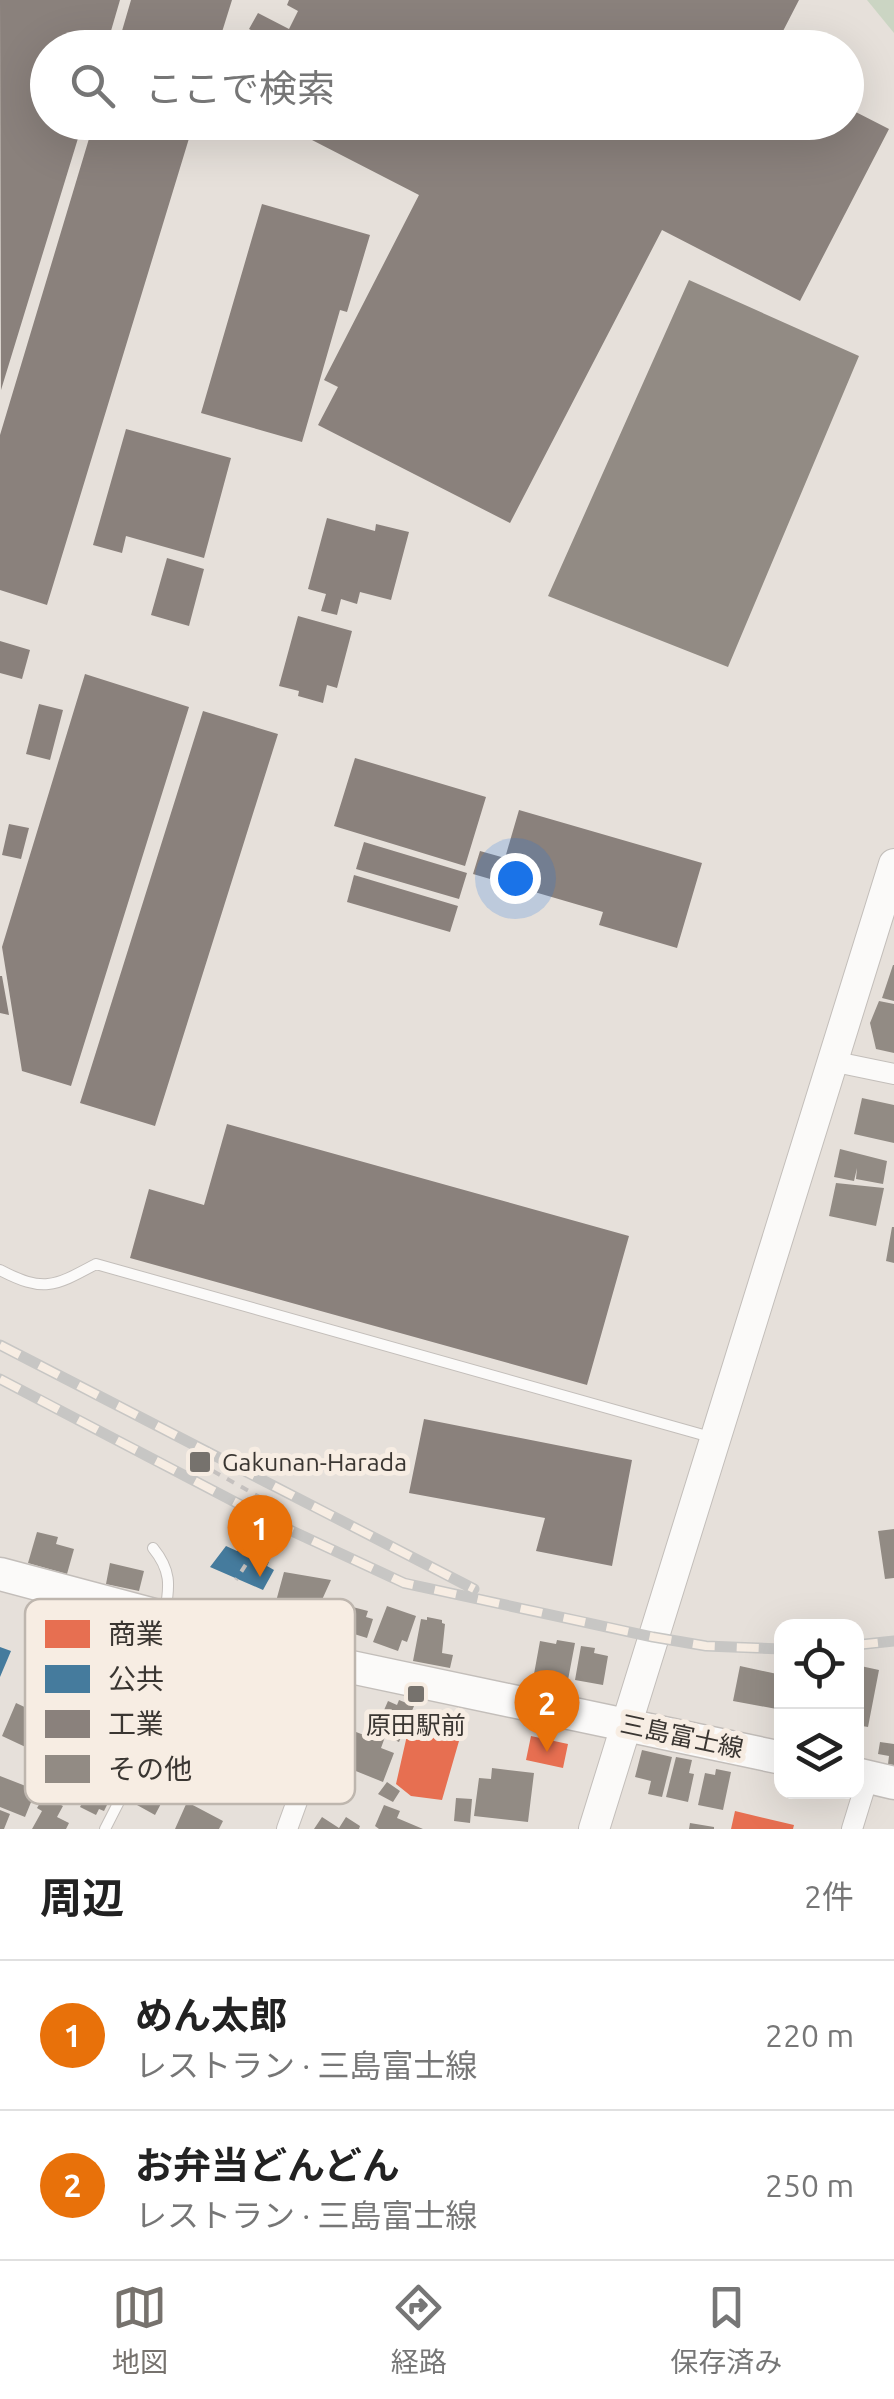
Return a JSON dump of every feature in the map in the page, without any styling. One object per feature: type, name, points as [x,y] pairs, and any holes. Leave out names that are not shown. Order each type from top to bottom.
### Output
[{"type":"main road","name":"三島富士線","points":[[0,1574],[95,1599]]},
{"type":"main road","name":"三島富士線","points":[[355,1668],[774,1756]]},
{"type":"street","points":[[594,1829],[894,864]]},
{"type":"street","points":[[831,1061],[894,1074]]},
{"type":"street","points":[[852,1829],[873,1778]]},
{"type":"street","points":[[287,1829],[296,1804]]},
{"type":"lane","points":[[0,1270],[20,1280],[55,1286],[96,1264],[715,1438]]},
{"type":"lane","points":[[153,1548],[165,1563],[172,1599]]},
{"type":"lane","points":[[105,1829],[118,1804]]},
{"type":"path","points":[[213,1471],[281,1509],[236,1580]]},
{"type":"green space","points":[[867,0],[894,0],[894,33]]},
{"type":"building: 商業","points":[[408,1731],[459,1741],[442,1800],[411,1796],[396,1784]]},
{"type":"building: 商業","points":[[531,1736],[568,1744],[563,1768],[526,1760]]},
{"type":"building: 商業","points":[[735,1811],[794,1825],[793,1829],[731,1829]]},
{"type":"building: 公共","points":[[226,1546],[237,1551],[239,1547],[269,1562],[267,1566],[274,1570],[263,1590],[210,1567]]},
{"type":"building: 公共","points":[[0,1647],[11,1651],[0,1677]]},
{"type":"building: 工業","points":[[0,0],[120,0],[111,30],[30,30],[30,140],[77,140],[1,390]]},
{"type":"building: 工業","points":[[131,0],[232,0],[223,30],[122,30]]},
{"type":"building: 工業","points":[[289,0],[799,0],[784,30],[249,29],[258,13],[289,29],[298,11],[287,5]]},
{"type":"building: 工業","points":[[864,116],[889,129],[800,301],[662,230],[510,523],[318,425],[338,387],[324,380],[419,195],[312,140],[864,140]]},
{"type":"building: 工業","points":[[89,140],[189,140],[47,605],[0,590],[0,435]]},
{"type":"building: 工業","points":[[262,204],[370,235],[347,312],[340,310],[302,442],[201,413]]},
{"type":"building: 工業","points":[[126,429],[231,458],[204,558],[126,536],[122,553],[93,545]]},
{"type":"building: 工業","points":[[327,518],[375,531],[376,524],[409,532],[391,600],[360,592],[357,604],[341,599],[337,615],[321,611],[326,594],[308,589]]},
{"type":"building: 工業","points":[[167,558],[204,569],[189,626],[151,615]]},
{"type":"building: 工業","points":[[298,616],[352,631],[337,688],[327,685],[323,703],[279,686]]},
{"type":"building: 工業","points":[[0,641],[30,650],[22,679],[0,673]]},
{"type":"building: 工業","points":[[85,674],[189,707],[71,1086],[22,1071],[2,947]]},
{"type":"building: 工業","points":[[39,704],[63,710],[50,760],[26,754]]},
{"type":"building: 工業","points":[[203,711],[278,734],[155,1126],[80,1103]]},
{"type":"building: 工業","points":[[355,758],[486,797],[465,866],[334,826]]},
{"type":"building: 工業","points":[[519,810],[702,863],[677,948],[599,925],[603,912],[473,874],[480,851],[505,858]]},
{"type":"building: 工業","points":[[9,824],[29,828],[21,859],[2,855]]},
{"type":"building: 工業","points":[[364,842],[467,873],[459,899],[356,869]]},
{"type":"building: 工業","points":[[354,875],[458,906],[450,932],[347,902]]},
{"type":"building: 工業","points":[[2,976],[9,1015],[0,1013]]},
{"type":"building: 工業","points":[[227,1124],[629,1236],[587,1385],[130,1258],[149,1189],[204,1205]]},
{"type":"building: 工業","points":[[424,1419],[632,1460],[612,1566],[536,1551],[545,1518],[409,1493]]},
{"type":"building: その他","points":[[689,280],[859,356],[728,667],[548,596]]},
{"type":"building: その他","points":[[894,965],[894,1001],[882,998]]},
{"type":"building: その他","points":[[879,1001],[894,1004],[894,1053],[876,1049],[870,1023]]},
{"type":"building: その他","points":[[862,1098],[894,1105],[894,1143],[854,1134]]},
{"type":"building: その他","points":[[840,1149],[887,1161],[883,1184],[856,1179],[857,1168],[854,1181],[834,1177]]},
{"type":"building: その他","points":[[836,1183],[884,1188],[876,1226],[829,1216]]},
{"type":"building: その他","points":[[894,1227],[894,1263],[886,1261]]},
{"type":"building: その他","points":[[894,1529],[894,1578],[885,1579],[878,1531]]},
{"type":"building: その他","points":[[37,1532],[58,1537],[56,1544],[74,1549],[67,1574],[28,1563]]},
{"type":"building: その他","points":[[110,1563],[144,1571],[139,1591],[106,1584]]},
{"type":"building: その他","points":[[284,1572],[331,1580],[322,1599],[277,1599]]},
{"type":"building: その他","points":[[387,1606],[416,1616],[407,1642],[402,1640],[398,1651],[373,1642]]},
{"type":"building: その他","points":[[355,1608],[368,1611],[366,1617],[373,1619],[367,1638],[355,1634]]},
{"type":"building: その他","points":[[427,1617],[445,1624],[442,1653],[453,1655],[450,1668],[413,1661],[421,1619]]},
{"type":"building: その他","points":[[557,1640],[575,1643],[568,1680],[534,1674],[540,1641],[556,1644]]},
{"type":"building: その他","points":[[581,1646],[608,1656],[603,1685],[575,1680]]},
{"type":"building: その他","points":[[740,1666],[774,1673],[774,1709],[733,1701]]},
{"type":"building: その他","points":[[864,1667],[879,1670],[868,1727],[864,1726]]},
{"type":"building: その他","points":[[399,1700],[414,1706],[399,1742],[375,1731],[388,1701],[397,1705]]},
{"type":"building: その他","points":[[16,1703],[25,1707],[25,1747],[2,1736]]},
{"type":"building: その他","points":[[355,1732],[385,1737],[381,1748],[394,1753],[383,1782],[355,1771]]},
{"type":"building: その他","points":[[880,1742],[894,1744],[894,1765],[888,1764],[889,1756],[878,1754]]},
{"type":"building: その他","points":[[642,1750],[672,1757],[662,1797],[648,1794],[651,1781],[635,1777]]},
{"type":"building: その他","points":[[676,1757],[692,1760],[689,1773],[694,1774],[688,1802],[666,1797]]},
{"type":"building: その他","points":[[492,1768],[534,1773],[528,1822],[474,1816],[479,1778],[491,1779]]},
{"type":"building: その他","points":[[716,1769],[731,1772],[723,1810],[698,1805],[705,1773],[715,1775]]},
{"type":"building: その他","points":[[0,1776],[25,1786],[25,1804],[30,1804],[25,1817],[0,1807]]},
{"type":"building: その他","points":[[387,1782],[400,1791],[393,1802],[378,1794]]},
{"type":"building: その他","points":[[456,1798],[472,1799],[470,1823],[454,1821]]},
{"type":"building: その他","points":[[39,1804],[63,1806],[57,1817],[69,1823],[66,1829],[32,1829],[42,1811],[37,1808]]},
{"type":"building: その他","points":[[81,1804],[108,1804],[96,1815],[80,1807]]},
{"type":"building: その他","points":[[135,1804],[161,1804],[155,1815]]},
{"type":"building: その他","points":[[186,1804],[223,1821],[219,1829],[175,1829]]},
{"type":"building: その他","points":[[384,1805],[400,1811],[397,1818],[423,1829],[379,1829],[375,1826]]},
{"type":"building: その他","points":[[0,1810],[10,1814],[4,1829],[0,1829]]},
{"type":"building: その他","points":[[322,1817],[339,1828],[346,1817],[360,1826],[359,1829],[314,1829]]},
{"type":"building: その他","points":[[690,1823],[714,1827],[714,1829],[689,1829]]},
{"type":"railway","points":[[0,1345],[474,1589]]},
{"type":"railway","points":[[0,1379],[279,1525],[404,1583],[653,1637],[706,1646],[774,1649]]},
{"type":"railway","points":[[864,1644],[894,1641]]},
{"type":"place","name":"Gakunan-Harada","points":[[200,1462]]},
{"type":"place","name":"めん太郎","points":[[260,1577]]},
{"type":"place","name":"原田駅前","points":[[416,1694]]},
{"type":"place","name":"お弁当どんどん","points":[[547,1752]]}]
